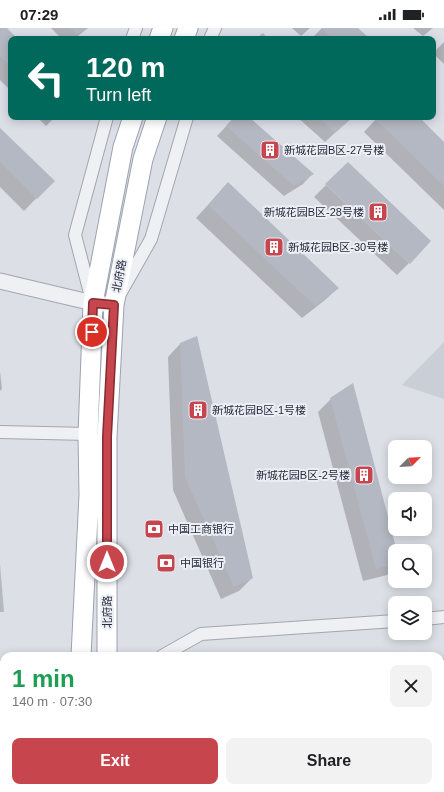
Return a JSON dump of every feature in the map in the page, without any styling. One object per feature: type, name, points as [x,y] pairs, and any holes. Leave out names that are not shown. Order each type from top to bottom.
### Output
[{"type":"main road","name":"北府路","points":[[81,652],[89,495],[88,434],[93,303],[123,147],[132,120]]},
{"type":"main road","name":"北府路","points":[[107,652],[107,437],[114,305],[143,159],[156,120]]},
{"type":"street","points":[[93,303],[75,236],[106,120]]},
{"type":"street","points":[[0,281],[93,303],[114,305],[151,239],[186,120]]},
{"type":"street","points":[[0,432],[88,434]]},
{"type":"street","points":[[432,618],[444,617]]},
{"type":"street","points":[[169,652],[201,634],[388,621]]},
{"type":"shaded area","points":[[444,342],[444,399],[402,385]]},
{"type":"building","points":[[0,28],[7,28],[15,36],[8,36],[8,64],[0,56]]},
{"type":"building","points":[[70,28],[87,28],[77,35]]},
{"type":"building","points":[[321,28],[358,28],[367,36],[330,36]]},
{"type":"building","name":"新城花园B区-27号楼","points":[[231,120],[252,120],[314,174],[294,186],[226,126]]},
{"type":"building","points":[[321,120],[350,120],[335,133]]},
{"type":"building","points":[[376,120],[422,120],[444,142],[444,186]]},
{"type":"building","points":[[0,128],[55,181],[37,199],[0,162]]},
{"type":"building","name":"新城花园B区-28号楼","points":[[348,162],[431,241],[410,264],[325,184]]},
{"type":"building","name":"新城花园B区-30号楼","points":[[228,182],[339,288],[315,306],[208,205]]},
{"type":"building","name":"新城花园B区-1号楼","points":[[197,336],[253,578],[234,587],[185,477],[180,343]]},
{"type":"building","name":"新城花园B区-2号楼","points":[[353,383],[388,517],[388,536],[393,536],[395,544],[388,544],[388,566],[376,569],[330,398]]},
{"type":"building","points":[[0,564],[4,612],[0,612]]},
{"type":"place","name":"新城花园B区-27号楼","points":[[270,150]]},
{"type":"place","name":"新城花园B区-28号楼","points":[[378,212]]},
{"type":"place","name":"新城花园B区-30号楼","points":[[274,247]]},
{"type":"place","name":"新城花园B区-1号楼","points":[[198,410]]},
{"type":"place","name":"新城花园B区-2号楼","points":[[364,475]]},
{"type":"place","name":"中国工商银行","points":[[154,529]]},
{"type":"place","name":"中国银行","points":[[166,563]]},
{"type":"route","points":[[92,332],[93,303],[114,305],[107,437],[107,562]]}]
